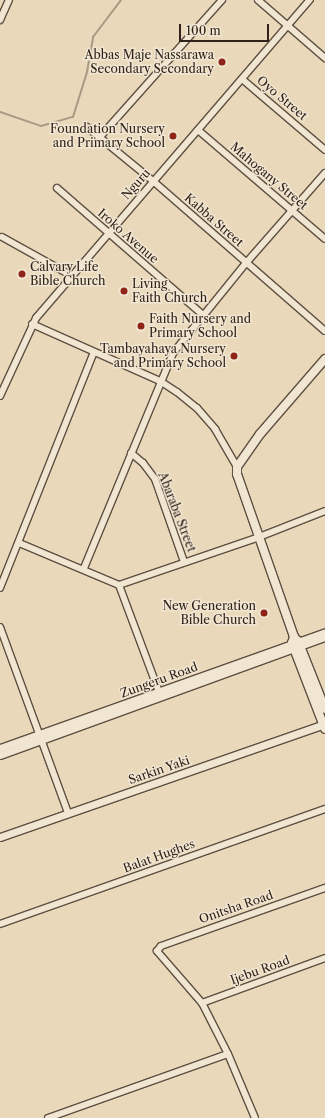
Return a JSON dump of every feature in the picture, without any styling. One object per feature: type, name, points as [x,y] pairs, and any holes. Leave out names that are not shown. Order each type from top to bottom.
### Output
[{"type":"main road","points":[[324,726],[259,537],[238,482],[237,467],[260,434],[325,359]]},
{"type":"main road","points":[[296,643],[325,709]]},
{"type":"street","points":[[0,20],[9,0]]},
{"type":"street","points":[[99,138],[222,0]]},
{"type":"street","points":[[258,0],[325,58]]},
{"type":"street","name":"Nguru","points":[[0,396],[32,324],[107,234],[310,0]]},
{"type":"street","name":"Oyo Street","points":[[242,79],[325,150]]},
{"type":"street","name":"Kabba Street","points":[[87,127],[153,181],[325,331]]},
{"type":"street","name":"Mahogany Street","points":[[198,130],[325,239]]},
{"type":"street","points":[[84,568],[160,381],[173,353],[246,263],[325,173]]},
{"type":"street","name":"Iroko Avenue","points":[[57,188],[107,234],[204,316]]},
{"type":"street","points":[[2,237],[72,276]]},
{"type":"street","points":[[32,324],[160,381],[197,408],[215,429],[237,467]]},
{"type":"street","points":[[0,588],[94,352]]},
{"type":"street","name":"Abaraba Street","points":[[131,454],[143,463],[155,479],[184,562]]},
{"type":"street","points":[[119,585],[259,537],[325,510]]},
{"type":"street","points":[[19,543],[84,568],[119,585],[159,692]]},
{"type":"street","points":[[0,627],[68,813]]},
{"type":"street","name":"Zungeru Road","points":[[0,748],[40,737],[325,632]]},
{"type":"street","points":[[0,755],[40,737],[296,643],[325,637]]},
{"type":"street","name":"Sarkin Yaki","points":[[0,837],[324,726]]},
{"type":"street","name":"Balat Hughes","points":[[0,924],[325,809]]},
{"type":"street","name":"Onitsha Road","points":[[202,1003],[157,951],[161,946],[325,888]]},
{"type":"street","name":"Ijebu Road","points":[[202,1003],[325,958]]},
{"type":"street","points":[[202,1003],[228,1054],[255,1118]]},
{"type":"street","points":[[48,1118],[228,1054]]},
{"type":"waterway","points":[[0,112],[41,126],[73,117],[87,72],[93,37],[121,0]]},
{"type":"place","name":"Abbas Maje Nassarawa Secondary Secondary","points":[[222,62]]},
{"type":"place","name":"Foundation Nursery and Primary School","points":[[173,136]]},
{"type":"place","name":"Calvary Life Bible Church","points":[[22,274]]},
{"type":"place","name":"Living Faith Church","points":[[124,291]]},
{"type":"place","name":"Faith Nursery and Primary School","points":[[141,326]]},
{"type":"place","name":"Tambayahaya Nursery and Primary School","points":[[234,356]]},
{"type":"place","name":"New Generation Bible Church","points":[[264,613]]}]
